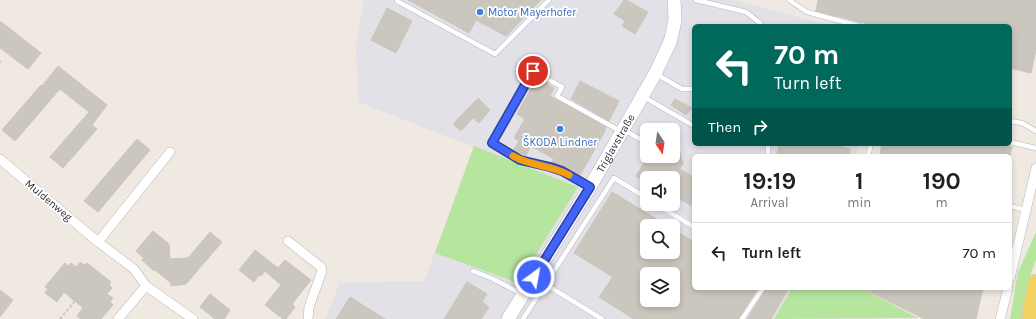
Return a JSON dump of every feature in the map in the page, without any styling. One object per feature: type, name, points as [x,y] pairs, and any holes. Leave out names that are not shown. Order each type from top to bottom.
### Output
[{"type":"main road","points":[[1030,319],[1030,310],[1036,282]]},
{"type":"street","name":"Triglavstraße","points":[[508,319],[590,187],[655,74],[670,42],[675,19],[674,0]]},
{"type":"street","points":[[98,242],[170,152]]},
{"type":"street","name":"Muldenweg","points":[[0,159],[98,242],[134,269],[146,286],[194,319]]},
{"type":"street","points":[[1012,268],[1036,168]]},
{"type":"street","points":[[288,241],[321,267],[322,271],[309,307],[308,319]]},
{"type":"street","points":[[118,319],[146,286]]},
{"type":"street","points":[[1000,319],[1007,290]]},
{"type":"lane","points":[[398,0],[397,1],[495,54],[549,0]]},
{"type":"lane","points":[[696,0],[746,12],[760,24]]},
{"type":"lane","points":[[789,0],[807,12],[852,24]]},
{"type":"lane","points":[[590,187],[562,171],[520,160],[492,143],[533,71],[562,87],[557,96],[622,132],[629,133],[640,139]]},
{"type":"lane","points":[[655,74],[682,89],[692,89]]},
{"type":"lane","points":[[642,96],[692,125]]},
{"type":"lane","points":[[1012,121],[1022,123],[1036,131]]},
{"type":"lane","points":[[1012,142],[1036,148]]},
{"type":"lane","points":[[523,319],[614,178],[640,194]]},
{"type":"lane","points":[[1012,206],[1026,210]]},
{"type":"lane","points":[[668,211],[692,226]]},
{"type":"lane","points":[[473,271],[523,294]]},
{"type":"lane","points":[[534,277],[602,319]]},
{"type":"lane","points":[[742,319],[762,290]]},
{"type":"path","points":[[60,319],[75,300]]},
{"type":"shaded area","points":[[364,0],[733,0],[825,24],[692,24],[692,146],[858,146],[856,154],[692,154],[692,290],[791,290],[774,319],[325,319],[340,283],[424,281],[474,147],[358,102],[356,45]]},
{"type":"green space","points":[[474,146],[578,187],[518,283],[435,253]]},
{"type":"green space","points":[[1036,232],[1036,260],[1032,270],[1026,297],[1023,319],[1010,319],[1018,272]]},
{"type":"green space","points":[[791,290],[865,290],[918,318],[774,319]]},
{"type":"building","name":"Motor Mayerhofer","points":[[408,0],[541,0],[506,36],[476,20],[469,33]]},
{"type":"building","points":[[624,0],[648,12],[635,34],[622,26],[625,21],[614,14]]},
{"type":"building","points":[[818,0],[1036,0],[1036,50],[1031,73],[1012,68],[1012,24],[868,24],[816,11]]},
{"type":"building","points":[[387,8],[412,21],[396,53],[371,40]]},
{"type":"building","points":[[0,21],[41,53],[28,69],[0,48]]},
{"type":"building","points":[[58,66],[107,105],[92,125],[97,129],[63,168],[50,157],[89,112],[60,89],[15,141],[2,130]]},
{"type":"building","name":"ŠKODA Lindner","points":[[537,78],[554,88],[550,96],[606,127],[579,177],[552,162],[554,159],[531,146],[525,157],[513,151],[519,141],[514,138],[525,119],[517,114]]},
{"type":"building","points":[[580,81],[619,101],[609,121],[571,99]]},
{"type":"building","points":[[478,98],[490,110],[479,123],[473,118],[461,131],[453,124]]},
{"type":"building","points":[[675,99],[692,108],[686,115],[671,105]]},
{"type":"building","points":[[137,139],[150,150],[98,212],[84,201]]},
{"type":"building","points":[[779,146],[838,146],[850,149],[849,154],[777,154]]},
{"type":"building","points":[[882,146],[1012,147],[1010,154],[880,153]]},
{"type":"building","points":[[680,152],[683,164],[680,169],[692,176],[692,206],[680,199],[680,171],[640,171],[640,178],[636,176],[644,163],[680,163]]},
{"type":"building","points":[[612,192],[640,209],[640,211],[643,211],[656,219],[640,219],[640,259],[680,259],[680,233],[692,241],[692,290],[757,290],[738,319],[634,319],[599,297],[613,277],[574,253]]},
{"type":"building","points":[[153,231],[169,244],[170,259],[188,258],[210,232],[222,242],[186,284],[171,286],[171,283],[142,260],[144,258],[136,251]]},
{"type":"building","points":[[255,250],[278,268],[285,260],[311,280],[292,304],[295,307],[286,319],[283,319],[265,305],[281,285],[265,271],[261,276],[259,275],[254,282],[239,270]]},
{"type":"building","points":[[80,262],[84,265],[87,263],[111,282],[109,285],[112,288],[107,294],[113,298],[110,302],[113,305],[101,319],[81,319],[77,316],[83,308],[64,292],[57,302],[45,293],[48,289],[45,287],[65,263],[68,266],[71,263],[76,267]]},
{"type":"building","points":[[467,282],[487,294],[482,302],[489,307],[481,319],[444,319]]},
{"type":"building","points":[[0,290],[13,300],[0,317]]},
{"type":"building","points":[[766,290],[788,290],[771,319],[747,319]]},
{"type":"building","points":[[866,290],[983,290],[976,319],[924,319]]},
{"type":"building","points":[[210,294],[230,310],[224,319],[215,319],[200,307]]},
{"type":"building","points":[[350,297],[385,319],[336,319]]},
{"type":"slow traffic","points":[[513,156],[520,160],[562,171],[569,175]]},
{"type":"place","name":"Motor Mayerhofer","points":[[480,12]]},
{"type":"place","name":"ŠKODA Lindner","points":[[560,129]]},
{"type":"route","points":[[533,71],[492,143],[520,160],[562,171],[590,187],[534,277]]}]
